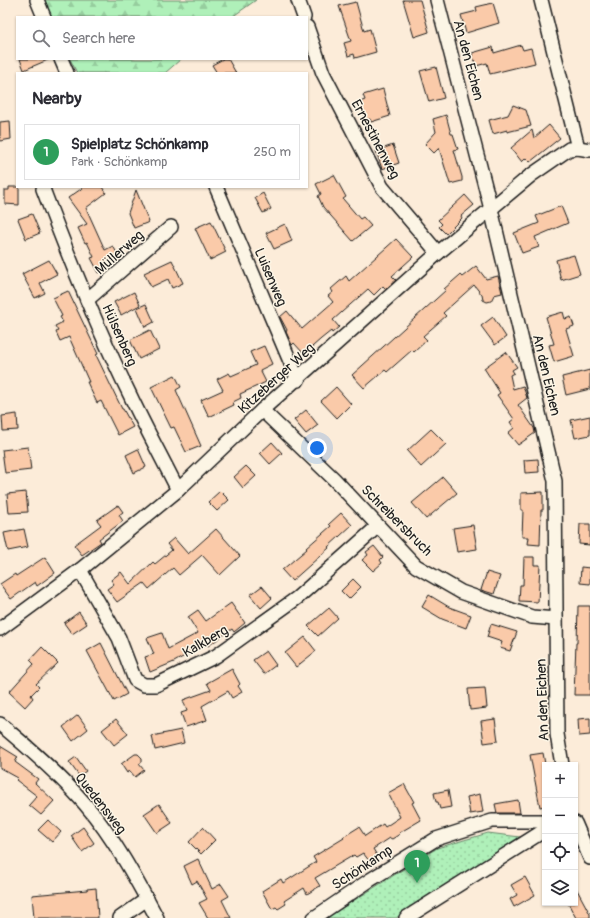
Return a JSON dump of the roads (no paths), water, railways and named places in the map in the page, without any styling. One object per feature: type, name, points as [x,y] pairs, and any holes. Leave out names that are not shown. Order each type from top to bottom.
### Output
[{"type":"street","points":[[37,0],[44,16]]},
{"type":"street","points":[[298,0],[304,16]]},
{"type":"street","name":"An den Eichen","points":[[437,0],[492,209],[555,480],[557,734],[562,762]]},
{"type":"street","points":[[541,0],[580,149]]},
{"type":"street","name":"Ernestinenweg","points":[[308,30],[323,73],[382,188],[438,253]]},
{"type":"street","points":[[61,60],[67,72]]},
{"type":"street","name":"Kitzeberger Weg","points":[[0,629],[80,570],[178,490],[262,410],[298,380],[438,253],[530,176],[580,149]]},
{"type":"street","name":"Hülsenberg","points":[[44,188],[68,255],[87,300],[130,395],[178,490]]},
{"type":"street","name":"Luisenweg","points":[[216,188],[298,380]]},
{"type":"street","name":"Müllerweg","points":[[87,300],[171,227]]},
{"type":"street","name":"Schreibersbruch","points":[[262,410],[334,479],[416,566],[461,592],[532,617],[556,619]]},
{"type":"street","name":"Kalkberg","points":[[80,570],[119,638],[135,680],[144,685],[156,685],[216,656],[298,598],[378,526]]},
{"type":"street","name":"Quedensweg","points":[[0,724],[48,765],[85,804],[110,839],[157,918]]},
{"type":"street","name":"Schönkamp","points":[[314,918],[370,880],[436,839],[492,821],[542,821]]},
{"type":"street","points":[[578,830],[590,858]]},
{"type":"street","points":[[406,918],[542,832]]},
{"type":"street","points":[[120,918],[147,899]]},
{"type":"place","name":"Spielplatz Schönkamp","points":[[417,883]]}]
